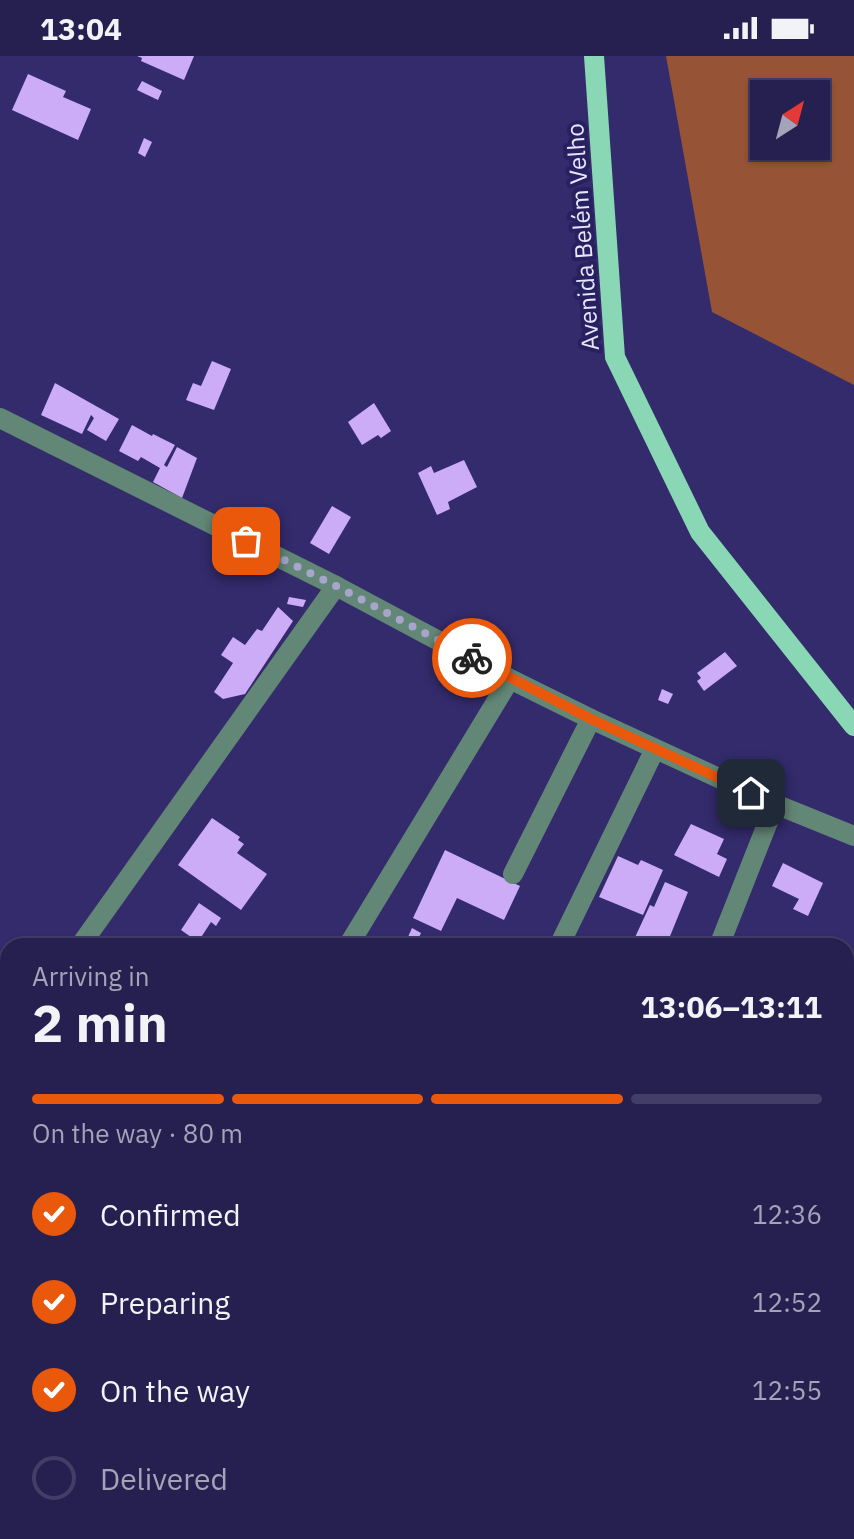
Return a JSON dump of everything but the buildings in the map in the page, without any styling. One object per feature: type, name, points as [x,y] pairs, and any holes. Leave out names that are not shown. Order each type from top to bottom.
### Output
[{"type":"main road","name":"Avenida Belém Velho","points":[[594,56],[615,357],[700,532],[854,726]]},
{"type":"street","points":[[0,418],[336,586],[591,719],[775,804],[854,836]]},
{"type":"street","points":[[86,938],[336,586]]},
{"type":"street","points":[[353,938],[510,679]]},
{"type":"street","points":[[513,874],[591,719]]},
{"type":"street","points":[[563,938],[655,749]]},
{"type":"street","points":[[722,938],[775,804]]},
{"type":"shaded area","points":[[666,56],[854,56],[854,385],[712,312]]},
{"type":"way so far","points":[[246,541],[472,658]]},
{"type":"route","points":[[472,658],[591,719],[751,793]]}]
